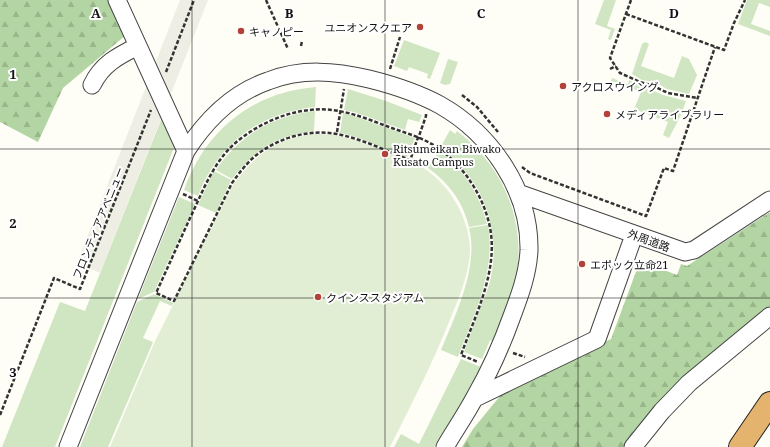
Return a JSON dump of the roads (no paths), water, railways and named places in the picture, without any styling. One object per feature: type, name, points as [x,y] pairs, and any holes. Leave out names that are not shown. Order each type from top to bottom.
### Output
[{"type":"highway","points":[[740,447],[770,403]]},
{"type":"street","points":[[116,0],[138,46],[161,84]]},
{"type":"street","points":[[129,0],[161,84],[189,145]]},
{"type":"street","points":[[92,85],[99,72],[108,62],[138,46]]},
{"type":"street","points":[[68,447],[189,145],[222,108],[237,96],[259,84],[280,77],[301,73],[323,72],[346,74],[377,81],[439,104],[478,133],[494,151],[508,171],[523,207],[528,236],[528,265],[525,279],[500,348],[475,398],[445,447]]},
{"type":"street","name":"外周道路","points":[[518,193],[682,252],[694,250],[770,200]]},
{"type":"street","points":[[475,398],[597,339],[634,234]]},
{"type":"street","points":[[633,447],[662,412],[689,383],[770,316]]},
{"type":"place","name":"ユニオンスクエア","points":[[420,27]]},
{"type":"place","name":"キャノピー","points":[[241,31]]},
{"type":"place","name":"アクロスウイング","points":[[563,86]]},
{"type":"place","name":"メディアライブラリー","points":[[607,114]]},
{"type":"place","name":"Ritsumeikan Biwako Kusato Campus","points":[[385,154]]},
{"type":"place","name":"エポック立命21","points":[[582,264]]},
{"type":"place","name":"クインススタジアム","points":[[318,297]]}]
